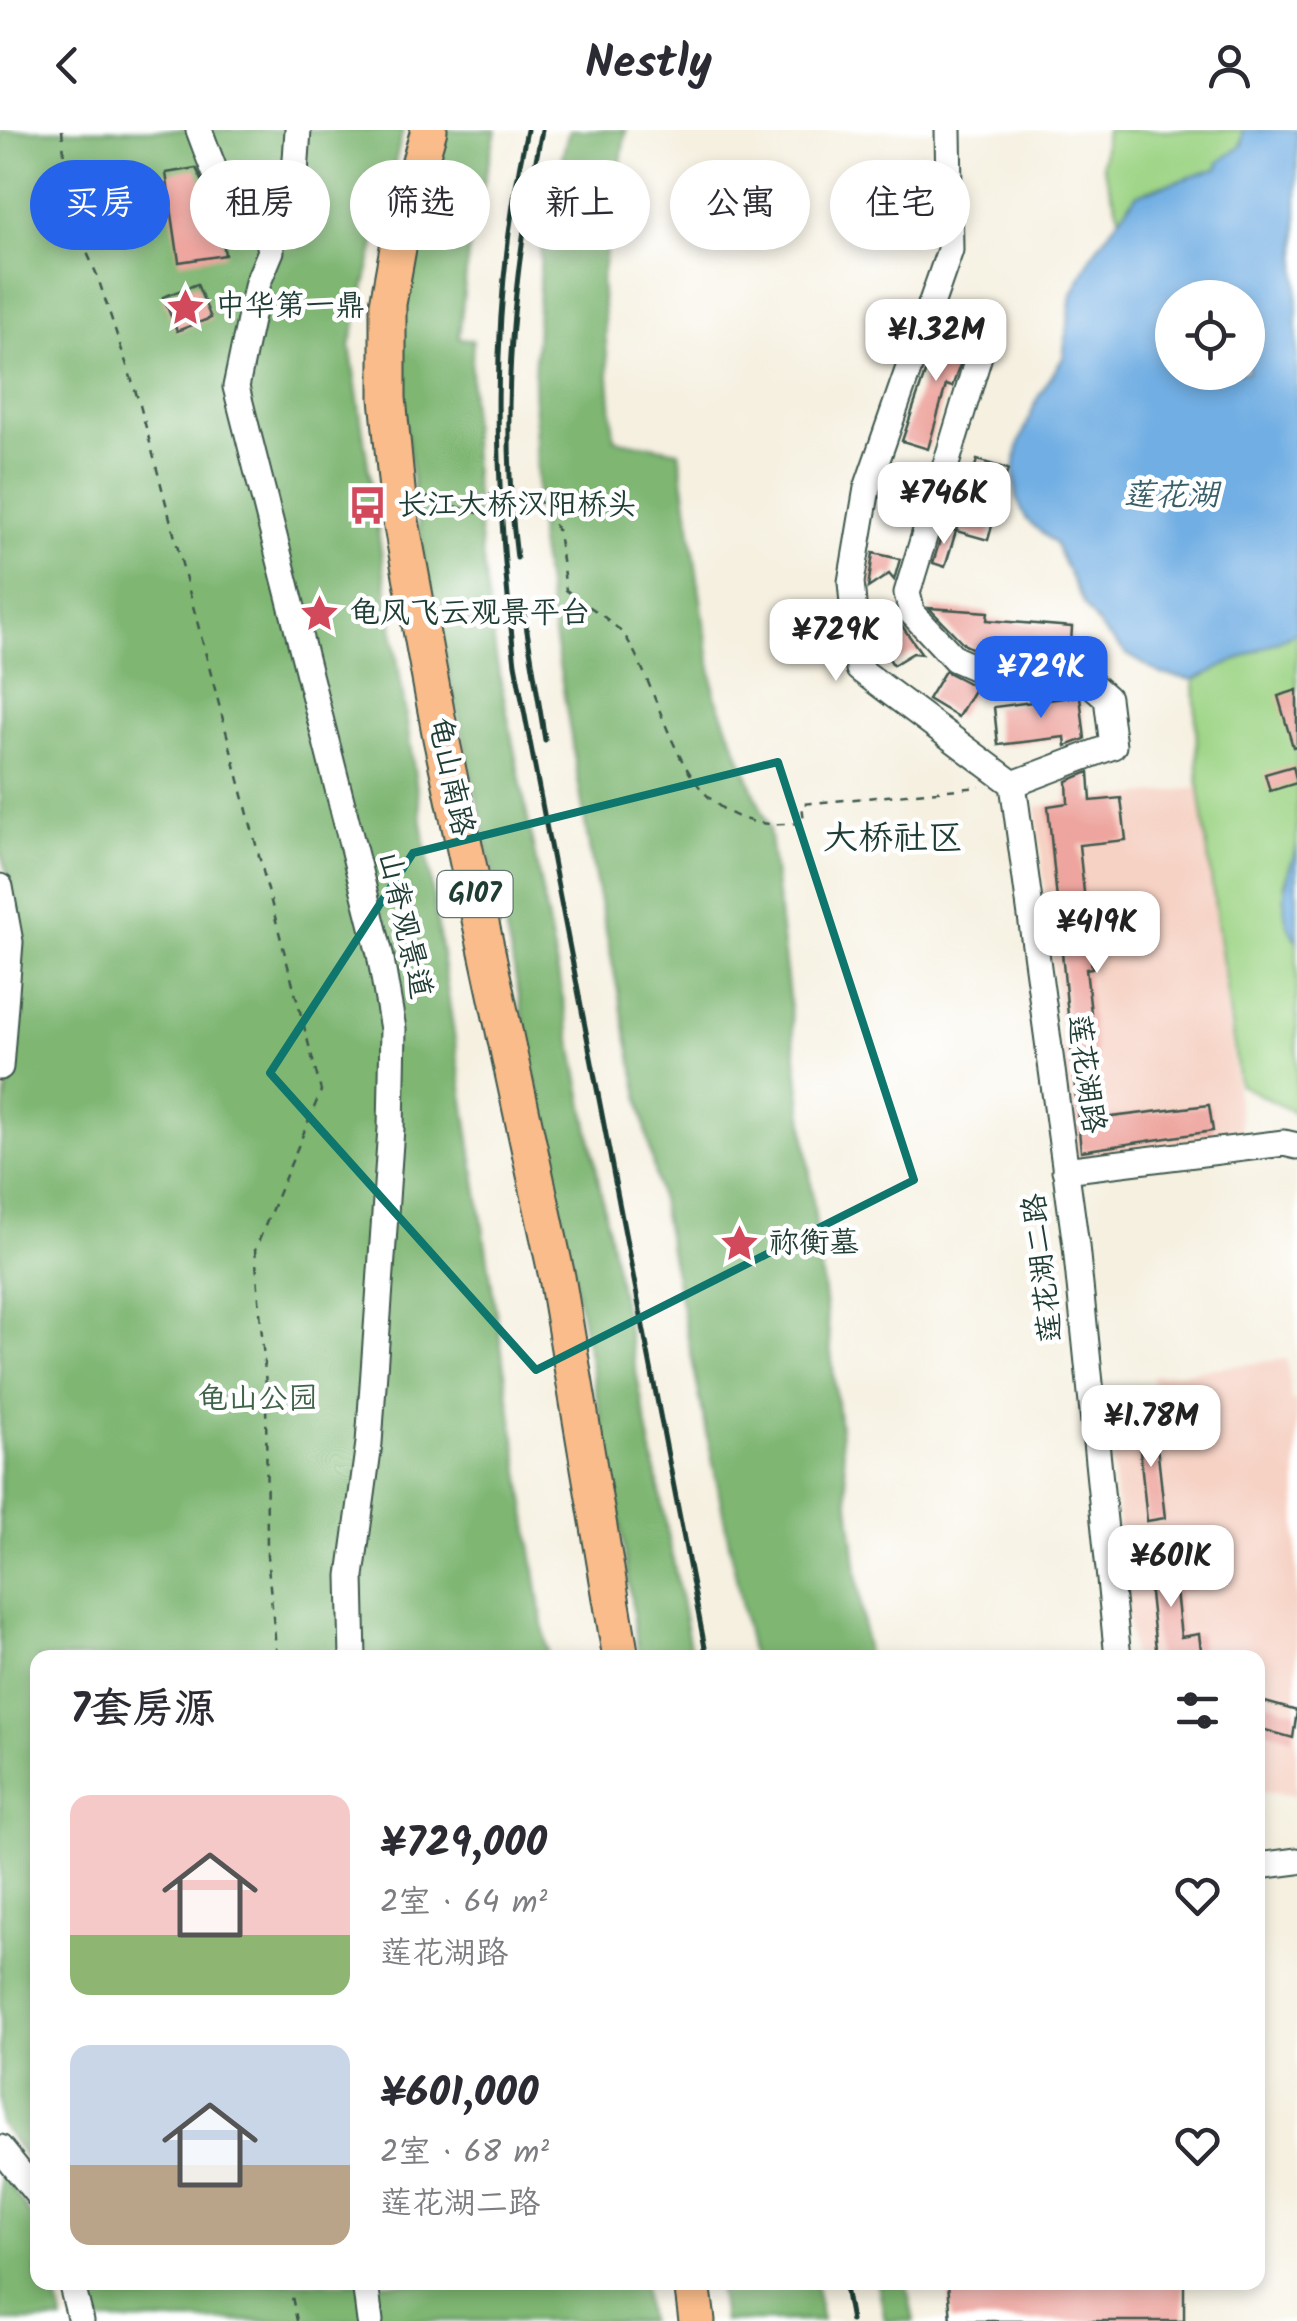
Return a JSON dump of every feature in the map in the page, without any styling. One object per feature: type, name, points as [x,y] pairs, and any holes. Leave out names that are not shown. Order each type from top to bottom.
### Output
[{"type":"highway","name":"龟山南路","points":[[414,130],[380,270],[375,344],[380,452],[394,546],[569,1460],[599,1650]]},
{"type":"highway","name":"龟山南路","points":[[429,130],[403,220],[388,304],[388,398],[396,491],[442,738],[557,1278],[619,1650]]},
{"type":"highway","points":[[673,2290],[676,2321]]},
{"type":"highway","points":[[693,2290],[697,2321]]},
{"type":"street","points":[[199,130],[211,160]]},
{"type":"street","points":[[296,160],[298,130]]},
{"type":"street","points":[[948,130],[950,250],[867,488],[850,582],[859,669],[876,686],[1013,784],[1113,746],[1107,698],[1083,677],[976,668],[955,659],[912,613],[907,594],[982,349]]},
{"type":"street","name":"山脊观景道","points":[[271,250],[258,282],[236,387],[380,954],[394,1029],[369,1443],[351,1576],[352,1650]]},
{"type":"street","name":"莲花湖路","points":[[1013,784],[1065,1170],[1284,1143],[1297,1146]]},
{"type":"street","points":[[0,887],[10,942],[0,1067]]},
{"type":"street","name":"莲花湖二路","points":[[1065,1170],[1117,1650]]},
{"type":"street","points":[[1265,1865],[1297,1861]]},
{"type":"street","points":[[0,2148],[30,2185]]},
{"type":"street","points":[[73,2290],[81,2321]]},
{"type":"street","points":[[366,2290],[370,2321]]},
{"type":"path","points":[[62,130],[70,212],[98,275],[140,404],[322,1091],[255,1250],[266,1385],[267,1556],[276,1650]]},
{"type":"path","points":[[524,492],[534,492],[558,531],[566,590],[628,640],[696,788],[722,808],[756,823],[788,825],[804,822],[802,804],[1013,784]]},
{"type":"path","points":[[424,497],[490,514],[490,493]]},
{"type":"path","points":[[291,2290],[298,2321]]},
{"type":"highlighted area","points":[[778,762],[914,1180],[536,1370],[270,1073],[413,853]]},
{"type":"shaded area","points":[[1199,788],[1242,1135],[1074,1158],[1036,807]]},
{"type":"shaded area","points":[[1287,1359],[1291,1401],[1297,1401],[1297,1795],[1265,1793],[1265,1650],[1131,1650],[1108,1417],[1156,1412],[1152,1376]]},
{"type":"green space","name":"龟山公园","points":[[0,130],[403,130],[396,160],[350,160],[350,250],[374,250],[350,346],[547,1650],[30,1650],[30,2162],[0,2124],[0,1150],[22,950],[20,919],[0,848]]},
{"type":"green space","points":[[445,130],[496,130],[489,160],[437,160]]},
{"type":"green space","points":[[569,130],[626,130],[621,160],[561,160]]},
{"type":"green space","points":[[1106,130],[1243,130],[1240,146],[1232,158],[1204,174],[1141,193],[1120,218],[1102,164]]},
{"type":"green space","points":[[411,250],[469,250],[459,338],[473,340],[473,460],[496,657],[691,1650],[638,1650],[618,1506],[511,954],[423,556],[404,418],[399,328]]},
{"type":"green space","points":[[541,250],[606,250],[601,282],[614,439],[679,451],[715,695],[769,828],[866,1650],[751,1650],[590,852],[539,543],[534,377]]},
{"type":"green space","points":[[1297,632],[1297,847],[1284,883],[1297,941],[1297,1114],[1239,1084],[1199,788],[1194,680]]},
{"type":"green space","points":[[0,2171],[30,2215],[30,2290],[55,2290],[63,2321],[0,2321]]},
{"type":"green space","points":[[86,2290],[643,2290],[648,2321],[96,2321]]},
{"type":"green space","points":[[719,2290],[816,2290],[822,2321],[723,2321]]},
{"type":"green space","points":[[879,2290],[907,2290],[914,2321],[885,2321]]},
{"type":"water","name":"莲花湖","points":[[1243,130],[1297,130],[1297,632],[1194,680],[1161,674],[1128,655],[1104,632],[1084,605],[1055,544],[1027,520],[1016,498],[1014,469],[1019,444],[1037,399],[1063,358],[1072,294],[1093,253],[1137,194],[1219,168],[1218,163],[1242,145]]},
{"type":"water","points":[[1297,847],[1297,941],[1284,907],[1286,883]]},
{"type":"building","points":[[190,169],[190,250],[224,250],[225,255],[179,262],[170,172]]},
{"type":"building","points":[[197,284],[211,318],[177,331],[163,297]]},
{"type":"building","points":[[942,323],[972,332],[952,387],[946,385],[928,449],[902,441]]},
{"type":"building","points":[[977,460],[1008,469],[988,540],[956,531]]},
{"type":"building","points":[[944,527],[956,531],[945,567],[933,563]]},
{"type":"building","points":[[873,553],[900,559],[894,580],[889,574],[868,588]]},
{"type":"building","points":[[929,608],[988,612],[987,620],[1072,627],[1070,660],[980,652],[965,645]]},
{"type":"building","points":[[902,626],[922,654],[913,653],[893,665],[878,640]]},
{"type":"building","points":[[945,671],[976,687],[958,717],[928,699]]},
{"type":"building","points":[[1297,690],[1297,746],[1293,747],[1278,696]]},
{"type":"building","points":[[1080,696],[1085,739],[1066,746],[1065,737],[998,745],[994,707]]},
{"type":"building","points":[[1293,766],[1297,783],[1270,791],[1265,774]]},
{"type":"building","points":[[1089,772],[1091,801],[1121,798],[1126,840],[1079,845],[1092,968],[1086,969],[1103,1118],[1209,1105],[1213,1131],[1081,1151],[1048,806],[1068,803],[1067,781]]},
{"type":"building","points":[[1154,1419],[1165,1518],[1147,1521],[1137,1421]]},
{"type":"building","points":[[1192,1561],[1195,1589],[1176,1591],[1181,1637],[1199,1634],[1201,1650],[1156,1650],[1147,1566]]},
{"type":"building","points":[[1265,1702],[1297,1711],[1293,1738],[1265,1730]]},
{"type":"building","points":[[949,2290],[1184,2290],[1184,2321],[951,2321]]},
{"type":"railway","points":[[527,130],[505,264],[498,396],[502,529],[515,664],[705,1650]]},
{"type":"railway","points":[[517,558],[509,451],[512,343],[523,235],[542,130]]},
{"type":"railway","points":[[523,607],[545,740]]},
{"type":"railway","points":[[845,2290],[851,2321]]},
{"type":"place","name":"中华第一鼎","points":[[185,307]]},
{"type":"place","name":"长江大桥汉阳桥头","points":[[367,506]]},
{"type":"place","name":"龟风飞云观景平台","points":[[320,614]]},
{"type":"place","name":"祢衡墓","points":[[739,1244]]},
{"type":"district","name":"大桥社区","points":[[893,840]]}]
